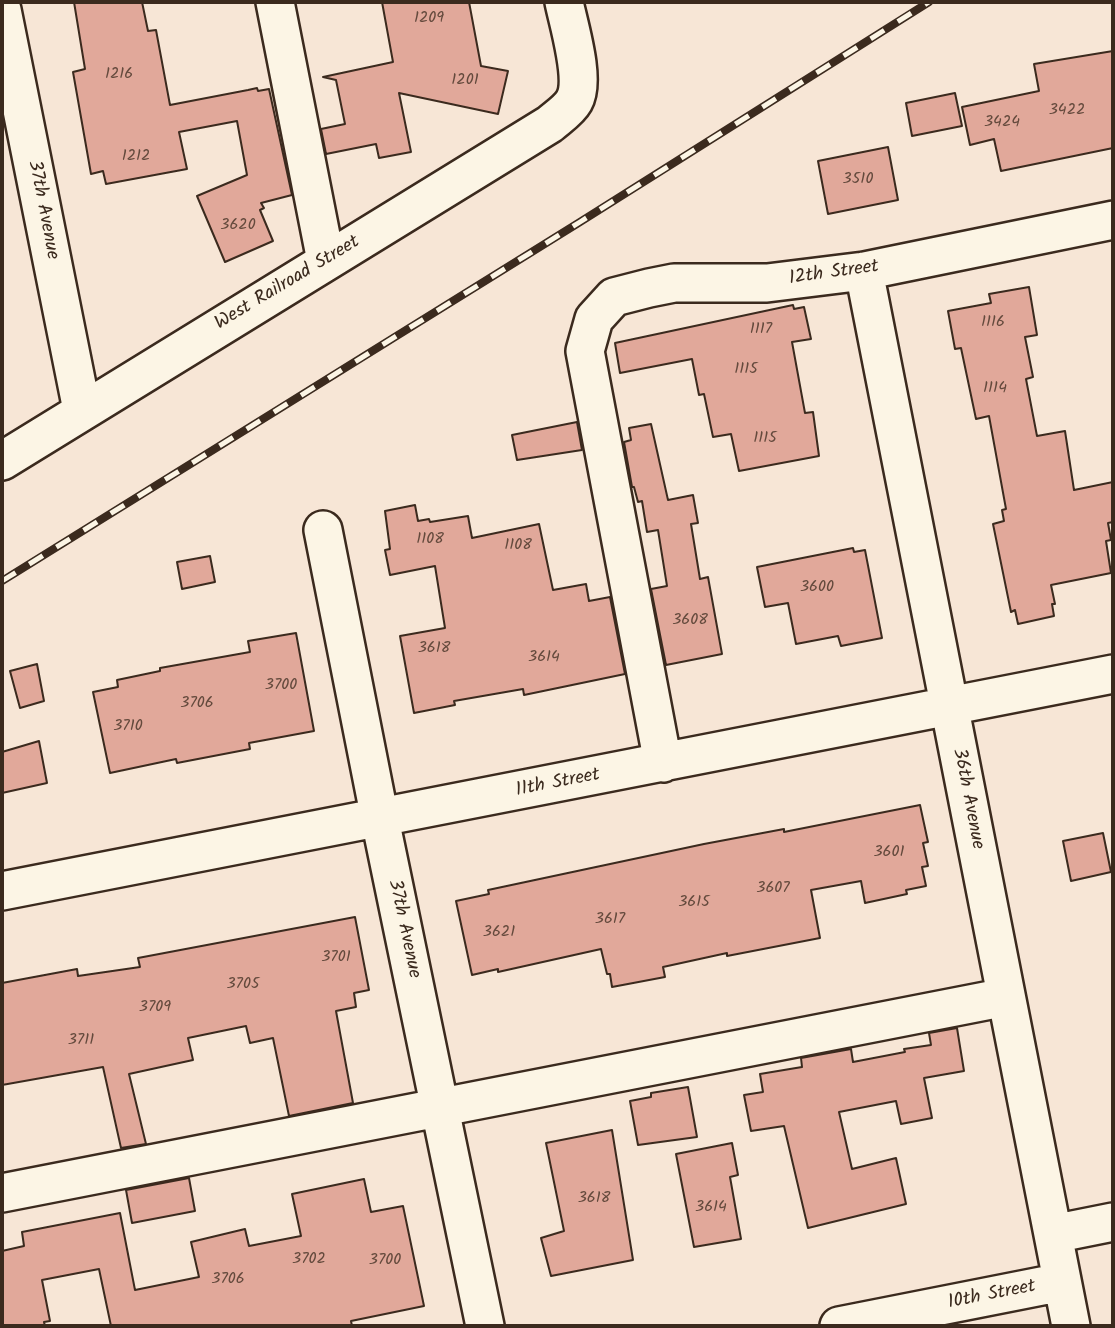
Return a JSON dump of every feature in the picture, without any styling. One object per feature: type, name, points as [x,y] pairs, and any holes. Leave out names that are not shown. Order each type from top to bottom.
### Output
[{"type":"street","points":[[275,2],[326,261]]},
{"type":"street","name":"West Railroad Street","points":[[2,461],[550,124],[573,104],[578,94],[578,76],[564,2]]},
{"type":"street","name":"37th Avenue","points":[[2,9],[82,410]]},
{"type":"street","name":"12th Street","points":[[663,763],[584,351],[594,319],[614,297],[674,283],[767,283],[864,271],[1113,220]]},
{"type":"street","name":"36th Avenue","points":[[864,271],[1071,1326]]},
{"type":"street","name":"37th Avenue","points":[[323,530],[485,1326]]},
{"type":"street","name":"11th Street","points":[[2,891],[1113,674]]},
{"type":"street","points":[[2,1192],[1006,997]]},
{"type":"street","points":[[1053,1234],[1113,1222]]},
{"type":"street","name":"10th Street","points":[[839,1326],[1062,1282]]},
{"type":"building","points":[[74,2],[142,2],[148,31],[156,30],[170,105],[257,88],[258,91],[269,89],[292,195],[261,203],[264,208],[260,210],[273,241],[225,262],[197,196],[247,175],[237,121],[179,132],[187,169],[106,184],[103,171],[91,174],[73,72],[85,69]]},
{"type":"building","points":[[382,2],[469,2],[481,66],[508,71],[498,114],[399,93],[411,152],[379,158],[376,144],[326,154],[321,129],[345,124],[336,80],[323,77],[393,62]]},
{"type":"building","points":[[1113,51],[1113,148],[1001,171],[994,139],[970,145],[962,107],[1039,91],[1034,64]]},
{"type":"building","points":[[955,93],[962,126],[912,136],[906,103]]},
{"type":"building","points":[[888,147],[898,200],[828,214],[818,161]]},
{"type":"building","points":[[1029,287],[1037,335],[1025,337],[1033,377],[1026,379],[1037,436],[1065,431],[1074,490],[1113,482],[1113,522],[1108,523],[1111,540],[1106,541],[1111,573],[1051,585],[1055,604],[1052,604],[1054,616],[1018,624],[1015,610],[1011,612],[993,524],[1004,521],[1002,510],[1006,509],[989,416],[976,419],[961,348],[955,349],[948,311],[991,303],[989,294]]},
{"type":"building","points":[[793,305],[794,309],[804,307],[811,339],[792,342],[805,413],[813,412],[819,456],[739,471],[731,434],[713,437],[704,394],[699,395],[692,359],[620,373],[615,343]]},
{"type":"building","points":[[577,422],[582,450],[517,460],[512,435]]},
{"type":"building","points":[[651,424],[668,500],[693,495],[698,523],[691,524],[700,579],[708,577],[722,654],[666,665],[651,589],[667,586],[658,530],[647,532],[642,501],[638,502],[632,487],[624,442],[631,440],[629,428]]},
{"type":"building","points":[[415,505],[418,521],[429,519],[430,522],[468,516],[472,538],[539,524],[553,590],[586,584],[589,601],[610,597],[625,674],[524,695],[523,689],[454,701],[455,705],[414,713],[400,636],[445,628],[435,566],[390,575],[385,550],[390,549],[385,511]]},
{"type":"building","points":[[853,548],[854,552],[865,550],[882,638],[841,646],[838,636],[796,644],[788,603],[765,607],[757,567]]},
{"type":"building","points":[[210,556],[215,582],[182,589],[177,562]]},
{"type":"building","points":[[296,633],[314,731],[249,743],[250,749],[177,763],[176,759],[110,773],[93,692],[118,687],[117,680],[160,671],[160,668],[250,652],[248,641]]},
{"type":"building","points":[[37,664],[44,701],[20,708],[10,671]]},
{"type":"building","points":[[39,741],[47,783],[2,793],[2,752]]},
{"type":"building","points":[[920,805],[928,842],[923,843],[928,866],[922,867],[926,886],[906,890],[907,894],[865,903],[861,881],[811,890],[820,938],[727,956],[727,953],[663,967],[665,977],[612,987],[601,949],[498,972],[498,969],[472,975],[456,901],[489,894],[488,890],[704,844],[784,829],[784,832]]},
{"type":"building","points":[[1103,833],[1111,872],[1071,881],[1063,841]]},
{"type":"building","points":[[355,917],[369,990],[354,993],[356,1007],[336,1011],[353,1103],[289,1116],[273,1038],[250,1043],[246,1026],[188,1038],[193,1060],[129,1074],[146,1144],[121,1148],[103,1067],[2,1085],[2,983],[77,969],[78,976],[140,967],[138,958]]},
{"type":"building","points":[[957,1028],[964,1071],[924,1078],[932,1118],[901,1124],[896,1101],[839,1112],[852,1169],[896,1158],[906,1204],[808,1228],[784,1126],[751,1131],[744,1095],[763,1092],[760,1074],[802,1067],[801,1058],[851,1049],[853,1062],[905,1052],[904,1049],[931,1045],[929,1033]]},
{"type":"building","points":[[688,1087],[697,1137],[638,1145],[630,1101],[651,1097],[651,1093]]},
{"type":"building","points":[[612,1130],[633,1260],[551,1276],[541,1238],[564,1231],[546,1143]]},
{"type":"building","points":[[732,1143],[738,1175],[730,1177],[741,1239],[694,1247],[676,1154]]},
{"type":"building","points":[[189,1178],[195,1211],[132,1223],[126,1190]]},
{"type":"building","points":[[364,1179],[371,1212],[403,1206],[424,1306],[351,1321],[352,1326],[111,1326],[99,1269],[42,1280],[50,1321],[44,1322],[45,1326],[2,1326],[2,1251],[24,1246],[22,1232],[120,1213],[135,1290],[199,1277],[191,1242],[245,1229],[249,1246],[301,1236],[292,1194]]},
{"type":"railway","points":[[2,581],[929,2]]}]
